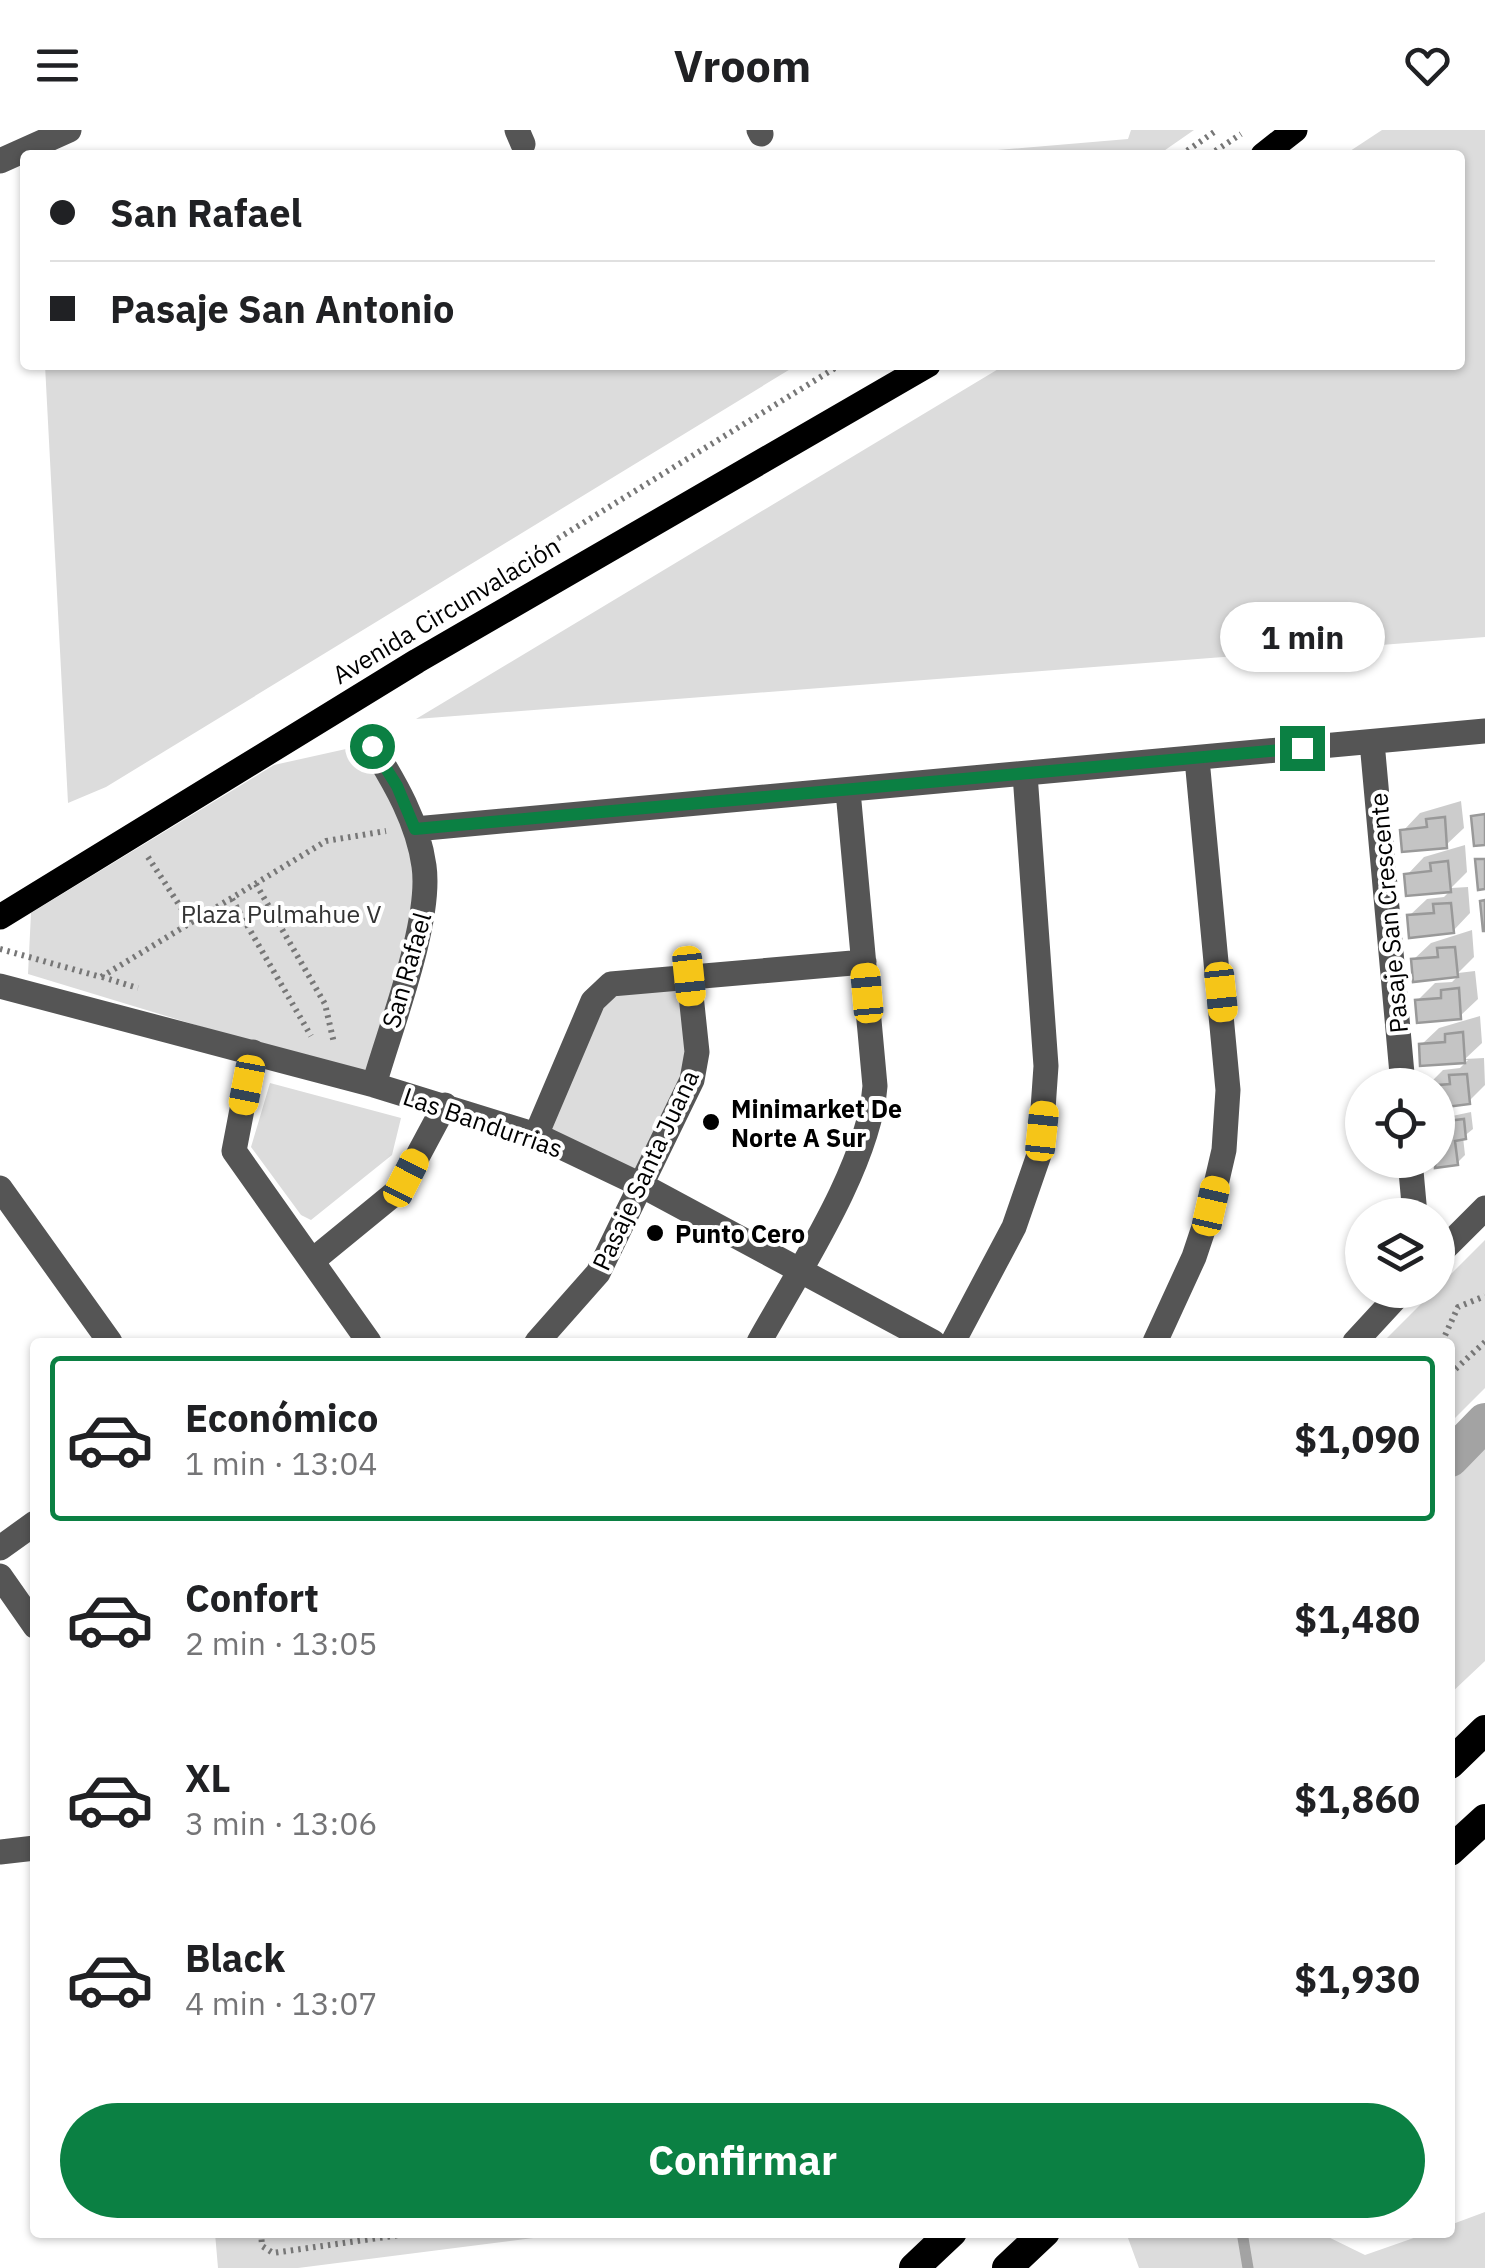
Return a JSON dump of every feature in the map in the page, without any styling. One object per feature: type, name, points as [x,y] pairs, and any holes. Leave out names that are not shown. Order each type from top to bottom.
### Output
[{"type":"highway","points":[[1455,1759],[1485,1730]]},
{"type":"highway","points":[[1455,1847],[1485,1818]]},
{"type":"highway","points":[[914,2268],[946,2238]]},
{"type":"highway","points":[[1007,2268],[1038,2238]]},
{"type":"main road","points":[[1269,150],[1295,130]]},
{"type":"main road","name":"Avenida Circunvalación","points":[[0,917],[417,660],[919,370]]},
{"type":"street","points":[[24,150],[69,130]]},
{"type":"street","points":[[415,829],[1485,731]]},
{"type":"street","name":"Pasaje San Crescente","points":[[1372,742],[1401,1068]]},
{"type":"street","name":"San Rafael","points":[[372,746],[397,786],[415,829],[424,866],[426,902],[374,1085]]},
{"type":"street","points":[[1156,1338],[1194,1257],[1224,1150],[1228,1090],[1197,758]]},
{"type":"street","points":[[955,1338],[1014,1227],[1040,1152],[1046,1066],[1025,774]]},
{"type":"street","points":[[761,1338],[852,1166],[873,1112],[848,791]]},
{"type":"street","points":[[536,1134],[600,990],[611,984],[864,962]]},
{"type":"street","name":"Pasaje Santa Juana","points":[[541,1338],[598,1274],[643,1186],[696,1066],[689,976]]},
{"type":"street","name":"Las Bandurrias","points":[[0,986],[374,1085],[536,1134],[643,1186],[926,1338]]},
{"type":"street","points":[[253,1052],[234,1151],[366,1338]]},
{"type":"street","points":[[312,1261],[400,1190],[444,1105]]},
{"type":"street","points":[[0,1188],[107,1338]]},
{"type":"street","points":[[1455,1238],[1485,1208]]},
{"type":"street","points":[[1359,1338],[1386,1308]]},
{"type":"street","points":[[0,1548],[30,1527]]},
{"type":"street","points":[[0,1576],[30,1619]]},
{"type":"street","points":[[0,1852],[30,1849]]},
{"type":"path","points":[[1188,150],[1217,130]]},
{"type":"path","points":[[1217,150],[1246,130]]},
{"type":"path","points":[[0,950],[101,977],[326,841],[415,829]]},
{"type":"path","points":[[132,835],[190,923]]},
{"type":"path","points":[[256,884],[325,1004],[334,1044]]},
{"type":"path","points":[[232,898],[312,1038]]},
{"type":"path","points":[[1444,1338],[1458,1308],[1485,1296]]},
{"type":"path","points":[[1455,1369],[1485,1342]]},
{"type":"path","points":[[261,2238],[262,2246],[273,2253],[379,2238]]},
{"type":"green space","points":[[1131,130],[1194,130],[1165,150],[997,150],[1128,139]]},
{"type":"green space","points":[[1382,130],[1485,130],[1485,637],[416,719],[997,370],[1465,370],[1465,150],[1352,150]]},
{"type":"green space","points":[[45,370],[789,370],[106,787],[68,803]]},
{"type":"green space","name":"Plaza Pulmahue V","points":[[364,745],[409,830],[420,901],[370,1078],[28,974],[31,913],[274,765]]},
{"type":"green space","points":[[685,981],[693,1051],[640,1178],[543,1132],[603,993]]},
{"type":"green space","points":[[270,1083],[401,1118],[392,1155],[311,1220],[301,1215],[251,1147]]},
{"type":"green space","points":[[1485,1240],[1485,1388],[1455,1418],[1455,1338],[1387,1338],[1417,1308],[1455,1308],[1455,1270]]},
{"type":"green space","points":[[1485,1439],[1485,1661],[1455,1689],[1455,1463]]},
{"type":"green space","points":[[1485,2212],[1485,2268],[1139,2268],[1128,2238],[1330,2238],[1365,2255],[1414,2238],[1455,2238],[1455,2223]]},
{"type":"green space","points":[[216,2238],[533,2238],[298,2268],[218,2268]]},
{"type":"building","points":[[1485,814],[1485,845],[1474,846],[1471,816]]},
{"type":"building","points":[[1445,817],[1447,848],[1402,852],[1400,830],[1427,827],[1426,819]]},
{"type":"building","points":[[1475,859],[1485,859],[1485,889],[1478,890]]},
{"type":"building","points":[[1448,861],[1451,892],[1406,896],[1404,874],[1431,871],[1430,863]]},
{"type":"building","points":[[1485,900],[1485,931],[1483,931],[1480,901]]},
{"type":"building","points":[[1451,903],[1454,933],[1409,938],[1407,915],[1434,913],[1433,904]]},
{"type":"building","points":[[1455,947],[1458,977],[1413,982],[1411,959],[1438,957],[1437,948]]},
{"type":"building","points":[[1459,988],[1461,1019],[1417,1023],[1415,1000],[1441,998],[1441,990]]},
{"type":"building","points":[[1463,1032],[1465,1063],[1420,1066],[1419,1044],[1445,1042],[1445,1034]]},
{"type":"building","points":[[1467,1074],[1470,1104],[1455,1106],[1455,1075]]},
{"type":"building","points":[[1464,1119],[1466,1139],[1455,1141],[1455,1120]]},
{"type":"waterway","points":[[1455,1453],[1485,1422]]},
{"type":"waterway","points":[[1243,2238],[1248,2268]]},
{"type":"place","name":"Minimarket De Norte A Sur","points":[[711,1122]]},
{"type":"place","name":"Punto Cero","points":[[655,1233]]},
{"type":"route","points":[[372,746],[397,786],[415,829],[1302,748]]}]
